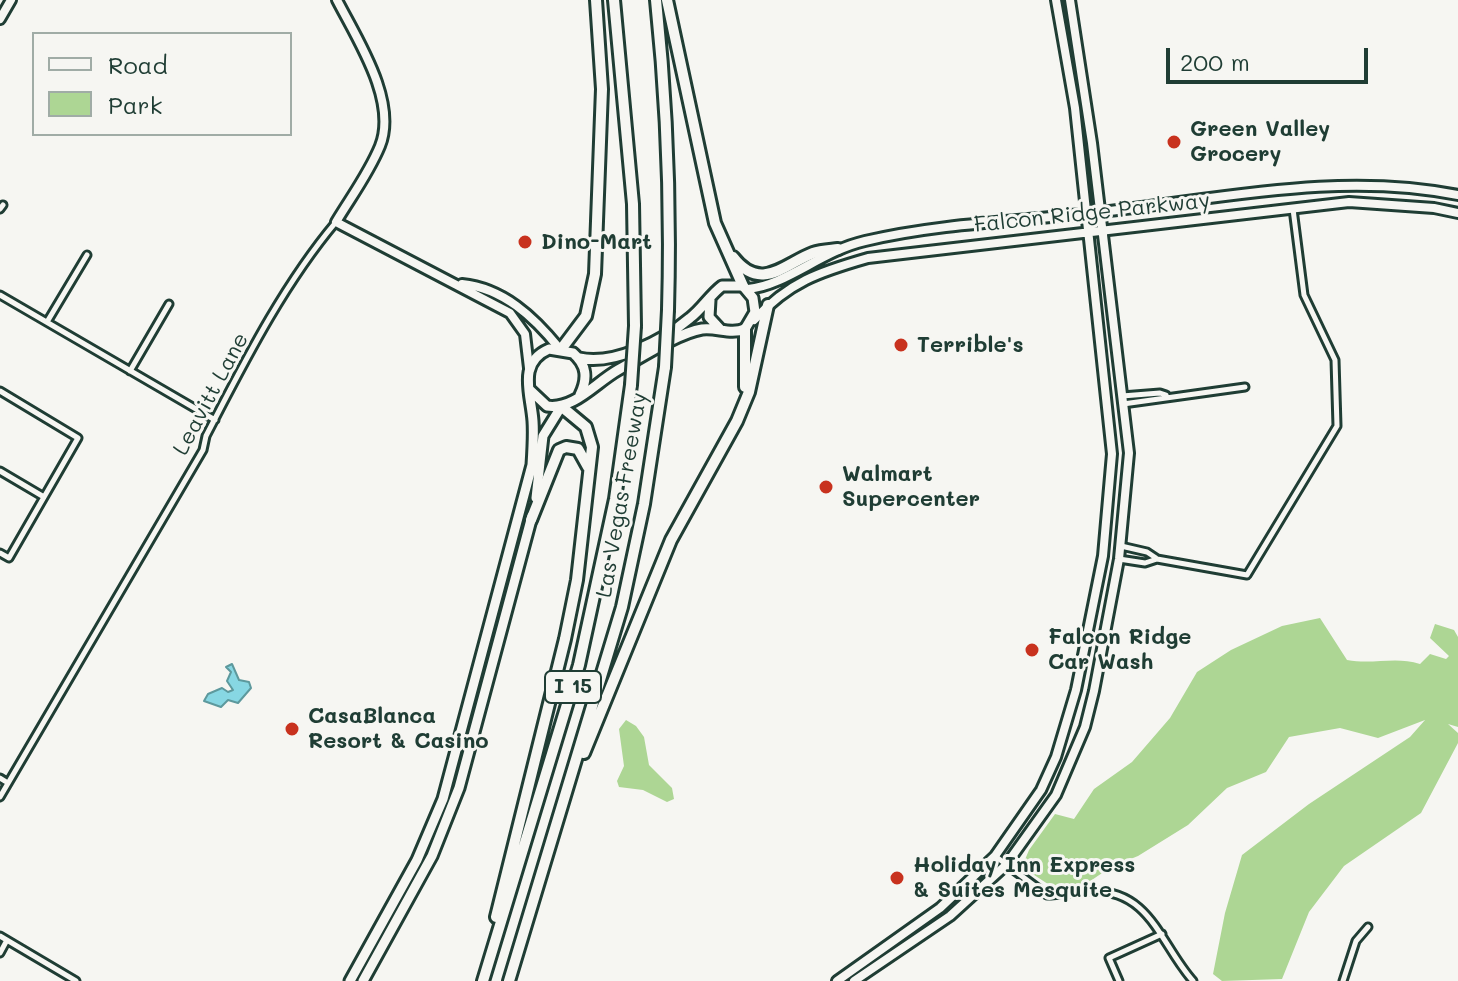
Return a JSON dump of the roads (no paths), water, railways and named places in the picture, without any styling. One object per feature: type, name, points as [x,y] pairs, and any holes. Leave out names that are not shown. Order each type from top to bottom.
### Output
[{"type":"highway","points":[[568,352],[586,316],[595,274],[602,89],[596,0]]},
{"type":"highway","name":"Las Vegas Freeway","points":[[482,981],[583,651],[613,512],[631,385],[635,326],[633,204],[614,0]]},
{"type":"highway","name":"Las Vegas Freeway","points":[[509,981],[634,559],[665,367],[671,200],[666,91],[656,0]]},
{"type":"highway","points":[[667,0],[715,223],[745,287]]},
{"type":"highway","points":[[715,223],[737,262],[760,274],[785,270],[810,254],[838,249]]},
{"type":"highway","points":[[557,822],[649,588],[745,401],[768,305]]},
{"type":"highway","points":[[745,401],[747,326]]},
{"type":"highway","points":[[482,981],[565,639],[590,473],[592,447],[586,427],[561,407]]},
{"type":"highway","points":[[531,520],[559,450],[578,449],[587,460],[590,473]]},
{"type":"main road","points":[[0,19],[11,0]]},
{"type":"main road","name":"Leavitt Lane","points":[[336,222],[382,143],[384,121],[381,96],[337,0]]},
{"type":"main road","points":[[837,981],[940,908],[995,856],[1041,790],[1056,757],[1076,690],[1103,556],[1112,454],[1072,90],[1056,0]]},
{"type":"main road","points":[[854,981],[950,916],[1006,865],[1033,832],[1075,756],[1094,691],[1121,546],[1129,453],[1088,116],[1070,0]]},
{"type":"main road","points":[[1072,90],[1081,114],[1088,116]]},
{"type":"main road","name":"Falcon Ridge Parkway","points":[[568,352],[601,362],[617,359],[687,322],[722,286],[745,287],[778,282],[798,267],[838,249],[900,234],[1321,185],[1413,186],[1458,195]]},
{"type":"main road","name":"Falcon Ridge Parkway","points":[[747,326],[800,280],[868,258],[1349,202],[1434,208],[1458,213]]},
{"type":"main road","points":[[336,222],[422,269],[457,283],[515,318],[527,341],[528,386],[533,418],[532,465],[452,774],[417,860],[350,981]]},
{"type":"main road","points":[[457,283],[480,286],[517,305],[585,369],[586,383],[580,395]]},
{"type":"main road","points":[[363,981],[432,856],[459,788],[540,483],[543,436],[561,407],[616,371],[688,333],[747,326],[755,305],[745,287]]},
{"type":"main road","points":[[711,297],[709,317],[721,330]]},
{"type":"main road","points":[[529,368],[540,353],[568,352]]},
{"type":"main road","points":[[528,386],[537,400],[547,406],[561,407]]},
{"type":"main road","points":[[1104,542],[1121,546]]},
{"type":"main road","points":[[1103,556],[1119,559]]},
{"type":"street","points":[[1121,546],[1147,552],[1157,559],[1247,575],[1337,426],[1335,360],[1304,295],[1293,209]]},
{"type":"street","name":"Leavitt Lane","points":[[0,797],[203,450],[249,354],[309,253],[336,222]]},
{"type":"street","points":[[47,322],[87,255]]},
{"type":"street","points":[[0,295],[215,420]]},
{"type":"street","points":[[130,371],[169,304]]},
{"type":"street","points":[[1123,400],[1161,400],[1166,395],[1245,387]]},
{"type":"street","points":[[0,391],[78,438],[9,558],[0,553]]},
{"type":"street","points":[[0,471],[44,497]]},
{"type":"street","points":[[1119,559],[1145,563],[1157,559]]},
{"type":"street","points":[[0,778],[8,783]]},
{"type":"street","points":[[995,856],[1047,895],[1090,891],[1116,894],[1140,905],[1193,981]]},
{"type":"street","points":[[1343,981],[1356,941],[1368,927]]},
{"type":"street","points":[[1119,981],[1109,958],[1162,934]]},
{"type":"street","points":[[0,936],[76,981]]},
{"type":"street","points":[[0,953],[7,940]]},
{"type":"water","points":[[232,664],[239,680],[249,682],[251,688],[238,703],[228,700],[221,707],[204,701],[208,694],[222,688],[228,692],[233,690],[227,681],[231,672],[226,667]]},
{"type":"place","name":"Green Valley Grocery","points":[[1174,142]]},
{"type":"place","name":"Dino-Mart","points":[[525,242]]},
{"type":"place","name":"Terrible's","points":[[901,345]]},
{"type":"place","name":"Walmart Supercenter","points":[[826,487]]},
{"type":"place","name":"Falcon Ridge Car Wash","points":[[1032,650]]},
{"type":"place","name":"CasaBlanca Resort & Casino","points":[[292,729]]},
{"type":"place","name":"Holiday Inn Express & Suites Mesquite","points":[[897,878]]}]
